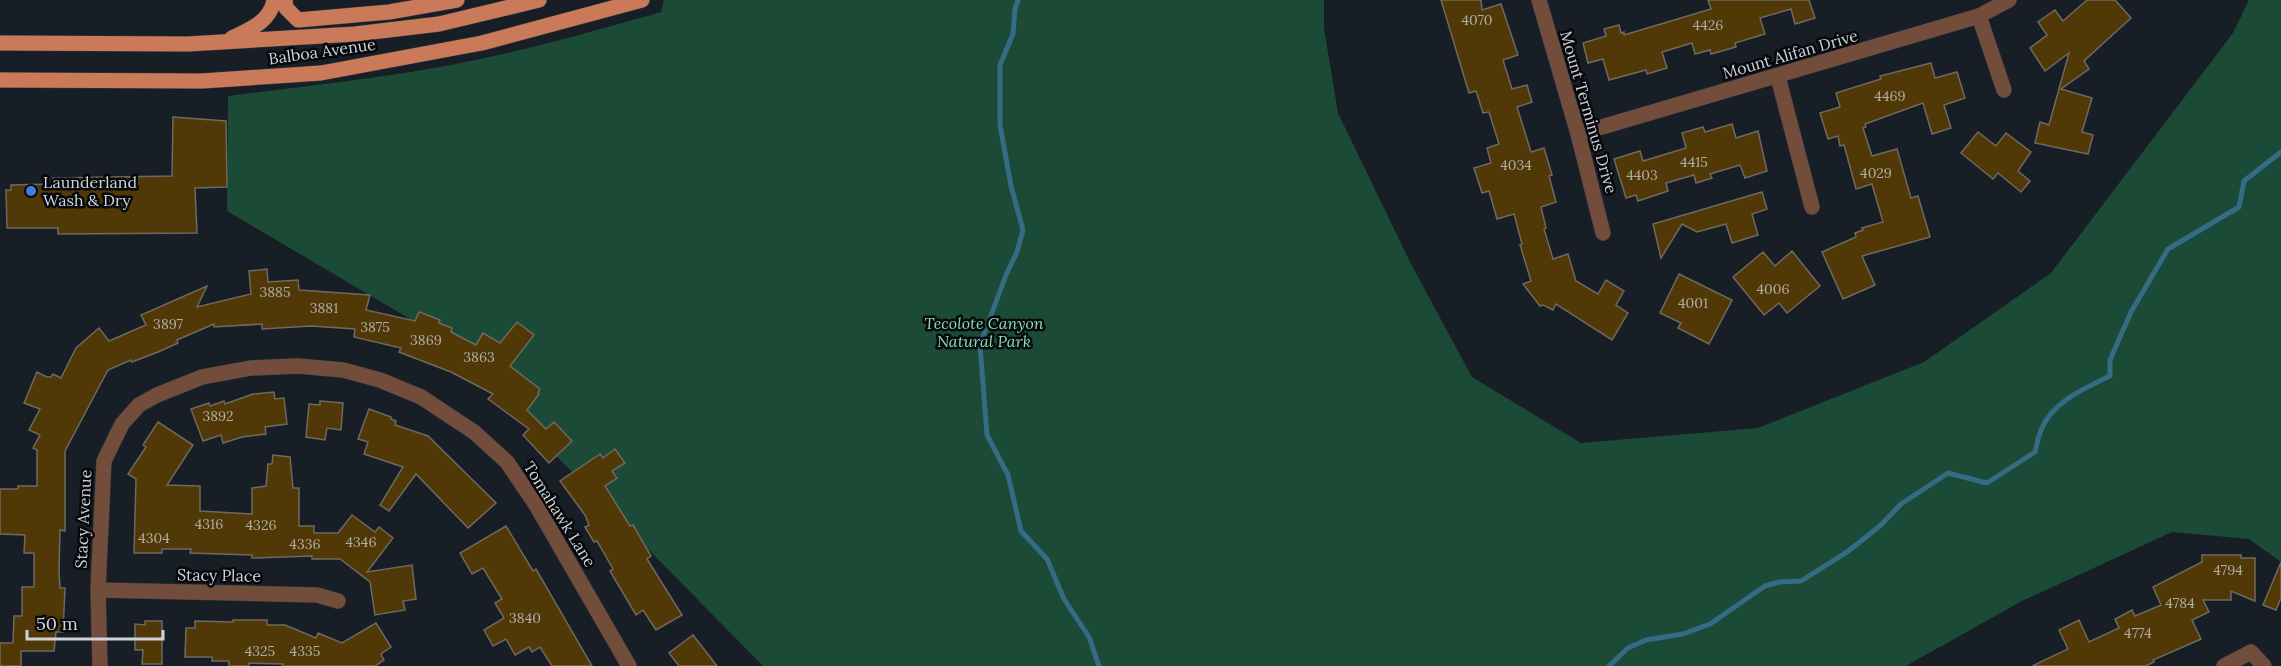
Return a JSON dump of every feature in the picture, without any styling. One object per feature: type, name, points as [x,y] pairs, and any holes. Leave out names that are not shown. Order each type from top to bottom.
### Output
[{"type":"main road","points":[[225,41],[259,25],[272,9],[274,0]]},
{"type":"main road","points":[[285,0],[286,8],[298,20],[389,12],[458,0]]},
{"type":"main road","name":"Balboa Avenue","points":[[0,43],[178,44],[355,34],[440,24],[539,0]]},
{"type":"main road","name":"Balboa Avenue","points":[[0,80],[202,81],[321,73],[482,43],[642,0]]},
{"type":"street","name":"Mount Terminus Drive","points":[[1539,0],[1578,134],[1603,233]]},
{"type":"street","name":"Mount Alifan Drive","points":[[1578,134],[1979,16],[2009,0]]},
{"type":"street","points":[[1979,16],[2004,90]]},
{"type":"street","points":[[1778,77],[1812,207]]},
{"type":"street","name":"Tomahawk Lane","points":[[157,395],[202,377],[251,368],[298,366],[343,370],[380,380],[421,397],[474,432],[507,462],[536,505],[629,666]]},
{"type":"street","name":"Stacy Avenue","points":[[100,666],[98,590],[104,461],[122,424],[140,405],[157,395]]},
{"type":"street","name":"Stacy Place","points":[[98,590],[317,595],[338,601]]},
{"type":"street","points":[[2224,666],[2252,652],[2264,666]]},
{"type":"green space","name":"Tecolote Canyon Natural Park","points":[[664,0],[1324,0],[1324,28],[1338,113],[1411,264],[1472,377],[1581,443],[1758,428],[1924,362],[2051,273],[2233,33],[2249,0],[2281,0],[2281,562],[2249,539],[2172,532],[2020,602],[1906,666],[763,666],[517,416],[410,319],[227,211],[228,96],[386,76],[503,54],[661,12]]},
{"type":"building","points":[[1441,0],[1481,0],[1482,10],[1501,4],[1518,55],[1503,60],[1512,89],[1527,85],[1532,102],[1517,107],[1531,152],[1544,148],[1552,175],[1549,176],[1556,202],[1541,207],[1546,228],[1544,229],[1553,259],[1568,254],[1576,281],[1598,294],[1606,280],[1624,291],[1616,305],[1628,313],[1612,340],[1556,304],[1553,310],[1543,305],[1540,306],[1523,284],[1531,281],[1520,245],[1522,244],[1514,214],[1497,219],[1489,191],[1482,193],[1474,168],[1491,163],[1487,148],[1499,144],[1489,112],[1483,113],[1476,91],[1469,93]]},
{"type":"building","points":[[1708,0],[1809,0],[1815,18],[1795,24],[1791,9],[1760,18],[1765,34],[1735,43],[1736,47],[1711,54],[1710,50],[1695,54],[1692,43],[1662,52],[1667,68],[1647,74],[1646,70],[1609,80],[1603,59],[1588,63],[1583,43],[1606,36],[1604,29],[1619,25],[1624,35],[1711,9]]},
{"type":"building","points":[[2087,0],[2115,0],[2131,18],[2084,61],[2089,69],[2061,89],[2092,98],[2082,132],[2093,135],[2088,154],[2035,143],[2040,122],[2049,125],[2069,53],[2045,71],[2030,48],[2047,35],[2038,22],[2055,10],[2063,21]]},
{"type":"building","points":[[1931,63],[1935,78],[1957,72],[1965,98],[1944,105],[1951,128],[1932,134],[1923,103],[1865,124],[1866,127],[1863,128],[1872,156],[1897,149],[1911,198],[1918,196],[1930,237],[1862,256],[1875,285],[1843,299],[1822,252],[1856,237],[1855,233],[1863,230],[1862,228],[1883,222],[1872,184],[1856,189],[1844,145],[1840,146],[1838,136],[1828,139],[1820,113],[1840,107],[1836,93],[1881,79],[1880,76]]},
{"type":"building","points":[[173,117],[226,121],[227,187],[195,188],[197,233],[58,234],[58,228],[7,228],[6,190],[11,190],[11,185],[53,184],[53,178],[172,176]]},
{"type":"building","points":[[1732,124],[1736,138],[1758,131],[1767,171],[1745,178],[1740,165],[1710,174],[1712,178],[1696,183],[1694,175],[1666,183],[1668,191],[1638,201],[1636,195],[1626,198],[1614,159],[1640,151],[1643,161],[1686,148],[1682,133],[1703,127],[1705,132]]},
{"type":"building","points":[[1978,132],[1996,146],[2006,133],[2031,152],[2018,171],[2030,181],[2021,192],[1998,173],[1993,179],[1961,153]]},
{"type":"building","points":[[1762,192],[1767,209],[1752,214],[1758,235],[1732,243],[1726,224],[1697,232],[1682,224],[1661,258],[1653,224]]},
{"type":"building","points":[[1792,251],[1820,286],[1787,313],[1779,303],[1764,315],[1733,277],[1763,252],[1775,266]]},
{"type":"building","points":[[267,269],[268,282],[298,280],[299,290],[370,295],[366,310],[415,321],[419,312],[440,320],[439,323],[452,328],[451,332],[476,345],[483,333],[500,343],[517,322],[534,335],[510,366],[540,389],[527,410],[546,429],[554,422],[572,441],[549,463],[523,435],[529,429],[488,399],[493,394],[451,372],[399,352],[401,348],[354,337],[355,329],[311,326],[262,329],[262,324],[214,327],[214,324],[177,340],[178,343],[158,352],[108,370],[65,451],[65,531],[60,530],[59,570],[60,588],[65,588],[63,632],[56,632],[54,651],[21,651],[21,666],[0,666],[0,643],[13,643],[14,616],[22,616],[22,587],[34,587],[34,553],[24,553],[25,535],[0,534],[0,489],[37,486],[37,450],[33,448],[40,435],[29,430],[40,409],[24,403],[37,372],[47,377],[53,374],[61,378],[76,348],[99,328],[109,341],[146,325],[141,315],[207,286],[197,307],[251,294],[249,271]]},
{"type":"building","points":[[1679,274],[1732,300],[1709,344],[1678,328],[1681,323],[1660,313]]},
{"type":"building","points":[[274,392],[275,399],[284,398],[287,424],[265,427],[266,434],[242,437],[223,443],[221,435],[203,441],[191,409],[209,403],[210,406],[224,401],[225,404],[253,394]]},
{"type":"building","points":[[320,401],[343,403],[341,430],[327,428],[325,440],[306,437],[309,404],[320,405]]},
{"type":"building","points":[[369,409],[391,417],[396,421],[395,425],[428,436],[496,503],[468,528],[416,474],[389,511],[380,505],[403,467],[364,454],[368,442],[358,439]]},
{"type":"building","points":[[158,422],[193,445],[167,485],[200,486],[200,511],[252,514],[252,488],[266,486],[268,464],[272,464],[273,455],[290,457],[293,488],[299,488],[299,526],[314,526],[314,533],[338,533],[352,515],[375,532],[379,527],[393,538],[367,572],[412,565],[416,599],[403,601],[405,610],[375,615],[370,582],[340,559],[312,559],[312,556],[252,558],[252,555],[190,553],[191,549],[162,549],[162,553],[134,553],[136,479],[128,474],[146,447],[143,445]]},
{"type":"building","points":[[615,449],[625,463],[612,471],[617,478],[605,486],[630,526],[633,525],[651,556],[647,559],[682,615],[656,630],[643,610],[636,615],[610,571],[613,569],[597,541],[594,542],[585,527],[589,525],[585,515],[560,481],[600,454],[603,458]]},
{"type":"building","points":[[506,526],[533,571],[536,569],[592,666],[552,666],[540,647],[532,652],[529,647],[515,655],[506,639],[493,646],[484,630],[504,618],[495,603],[502,599],[483,568],[472,574],[460,553]]},
{"type":"building","points":[[2202,555],[2241,555],[2241,558],[2255,558],[2255,601],[2231,591],[2231,600],[2203,600],[2209,612],[2192,620],[2201,639],[2153,660],[2154,662],[2146,666],[2032,666],[2068,649],[2059,630],[2079,620],[2089,642],[2119,628],[2115,619],[2132,610],[2135,616],[2161,605],[2153,587],[2202,562]]},
{"type":"building","points":[[2281,562],[2281,598],[2276,610],[2263,605]]},
{"type":"building","points":[[233,620],[267,620],[267,625],[285,625],[316,638],[318,633],[342,643],[376,623],[391,647],[381,654],[384,660],[375,666],[282,666],[283,664],[249,663],[249,666],[229,666],[229,661],[212,661],[212,657],[185,657],[186,628],[195,628],[195,621],[233,622]]},
{"type":"building","points":[[145,621],[162,621],[162,664],[142,664],[143,650],[135,650],[135,624],[145,625]]},
{"type":"building","points":[[693,635],[717,666],[679,666],[669,653]]},
{"type":"waterway","points":[[1018,0],[1013,34],[1000,65],[1000,125],[1011,186],[1023,230],[1017,252],[980,345],[987,435],[1008,475],[1021,531],[1047,559],[1064,599],[1089,637],[1099,666]]},
{"type":"waterway","points":[[1609,666],[1628,648],[1646,640],[1683,634],[1710,624],[1765,586],[1779,582],[1801,581],[1847,552],[1880,526],[1901,504],[1948,473],[1987,483],[2035,452],[2041,430],[2053,411],[2070,397],[2110,376],[2110,360],[2131,312],[2168,249],[2239,207],[2244,181],[2281,152]]},
{"type":"place","name":"Launderland Wash & Dry","points":[[31,191]]}]
